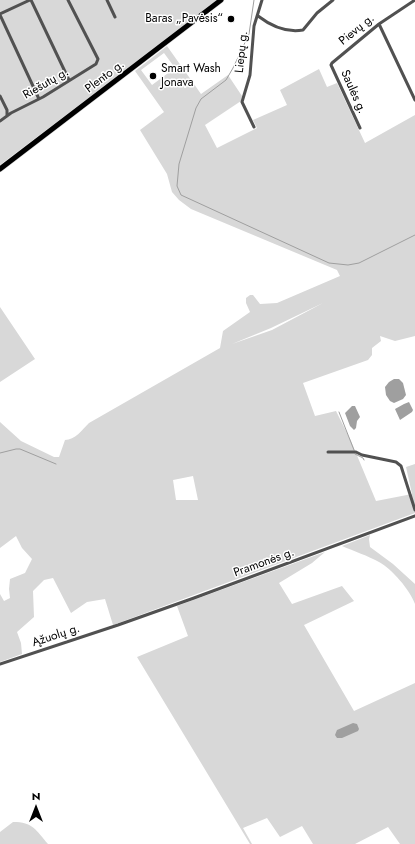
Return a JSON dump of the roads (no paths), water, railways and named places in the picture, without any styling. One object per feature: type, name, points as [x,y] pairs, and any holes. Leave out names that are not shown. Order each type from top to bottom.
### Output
[{"type":"highway","name":"Plento g.","points":[[0,168],[221,0]]},
{"type":"street","points":[[39,99],[0,15],[30,0],[69,80]]},
{"type":"street","name":"Riešutų g.","points":[[0,121],[11,113],[39,99],[96,64],[98,59],[68,0]]},
{"type":"street","points":[[107,0],[115,17]]},
{"type":"street","name":"Liepų g.","points":[[254,127],[242,104],[250,75],[254,26],[262,0]]},
{"type":"street","points":[[258,16],[272,26],[280,29],[303,30],[317,13],[333,0]]},
{"type":"street","name":"Pievų g.","points":[[332,63],[379,24],[415,0]]},
{"type":"street","points":[[379,24],[415,100]]},
{"type":"street","name":"Saulės g.","points":[[332,63],[331,65],[360,128]]},
{"type":"street","points":[[0,96],[7,110],[7,117]]},
{"type":"street","points":[[328,452],[356,452],[362,455],[396,462],[401,466],[415,510]]},
{"type":"street","name":"Pramonės g.","points":[[118,625],[415,516]]},
{"type":"street","name":"Ąžuolų g.","points":[[0,664],[118,625]]},
{"type":"waterway","points":[[254,0],[249,34],[233,68],[226,80],[201,99],[196,108],[179,164],[177,186],[181,195],[329,263],[348,265],[359,263],[415,235]]},
{"type":"waterway","points":[[339,412],[354,450]]},
{"type":"waterway","points":[[0,453],[20,449],[56,464]]},
{"type":"waterway","points":[[355,454],[364,460]]},
{"type":"place","name":"Baras „Pavėsis“","points":[[231,19]]},
{"type":"place","name":"Smart Wash Jonava","points":[[153,76]]}]
